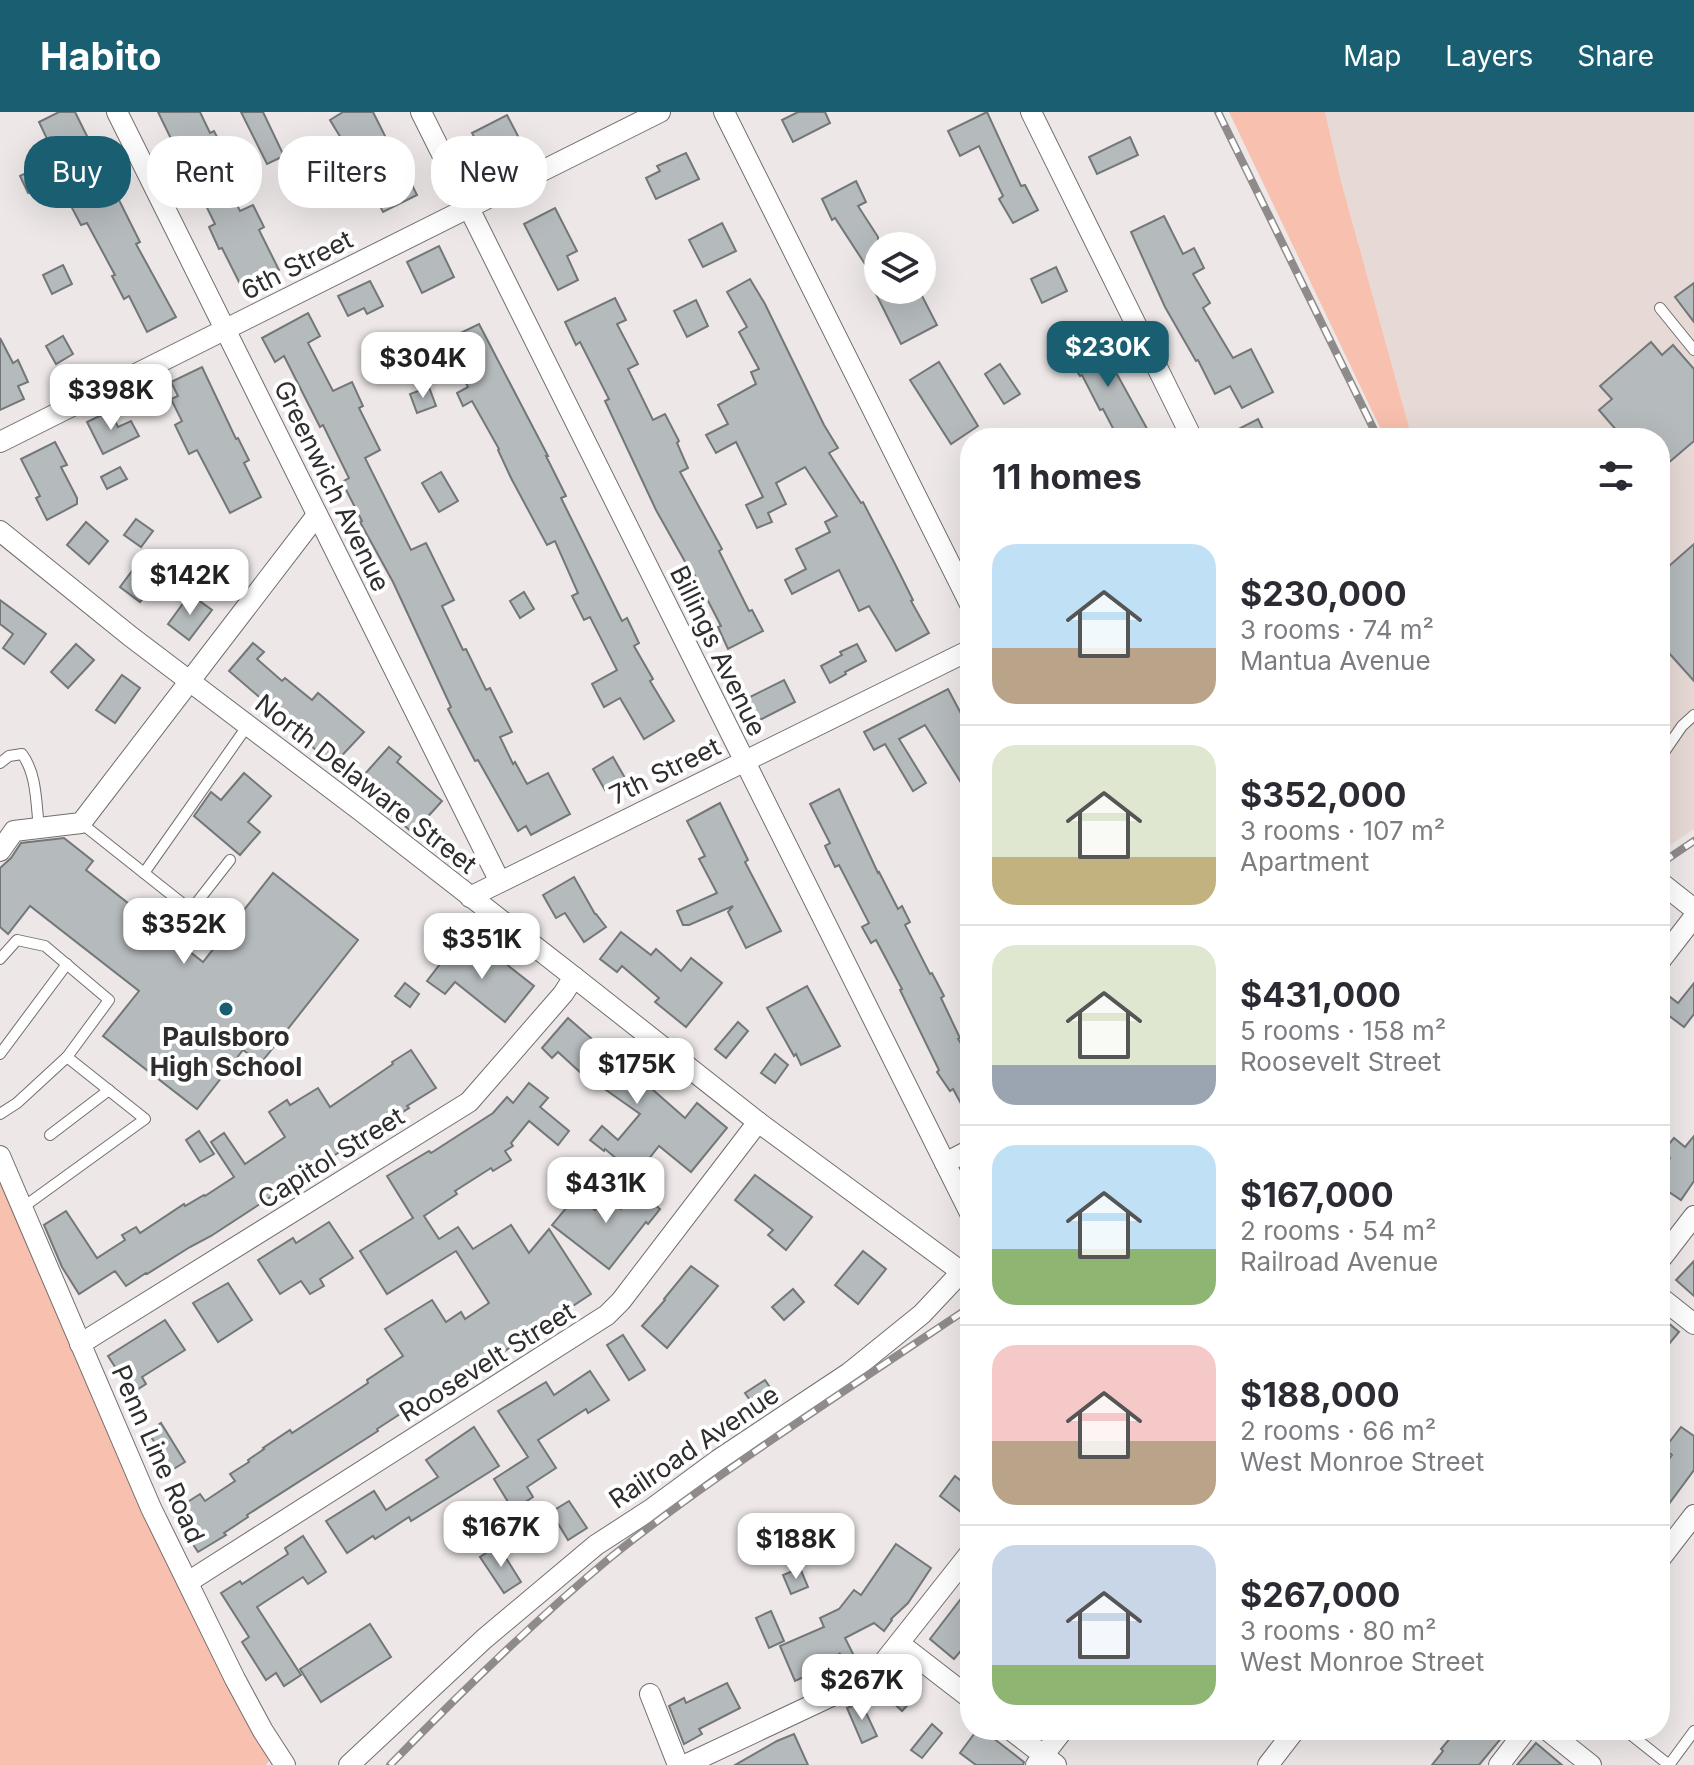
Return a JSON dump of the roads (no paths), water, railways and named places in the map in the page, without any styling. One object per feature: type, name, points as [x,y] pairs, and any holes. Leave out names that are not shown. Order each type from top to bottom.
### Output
[{"type":"street","name":"Greenwich Avenue","points":[[117,112],[500,882]]},
{"type":"street","name":"Billings Avenue","points":[[421,112],[433,136]]},
{"type":"street","name":"6th Street","points":[[547,169],[660,112]]},
{"type":"street","points":[[724,112],[960,584]]},
{"type":"street","points":[[1031,112],[1187,428]]},
{"type":"street","name":"6th Street","points":[[0,442],[469,208]]},
{"type":"street","name":"Billings Avenue","points":[[469,208],[960,1188]]},
{"type":"street","points":[[0,851],[14,831],[81,823],[317,515]]},
{"type":"street","name":"North Delaware Street","points":[[0,531],[130,636],[758,1122],[960,1266]]},
{"type":"street","name":"7th Street","points":[[470,897],[960,655]]},
{"type":"street","points":[[1670,890],[1694,909]]},
{"type":"street","points":[[1670,948],[1694,917]]},
{"type":"street","name":"Capitol Street","points":[[80,1344],[469,1102],[563,994],[574,977]]},
{"type":"street","name":"Roosevelt Street","points":[[188,1582],[607,1315],[758,1122]]},
{"type":"street","points":[[945,1163],[960,1155]]},
{"type":"street","name":"Penn Line Road","points":[[0,1156],[151,1508],[263,1731],[285,1765]]},
{"type":"street","points":[[1670,1247],[1694,1216]]},
{"type":"street","name":"Railroad Avenue","points":[[349,1765],[484,1639],[596,1545],[849,1373],[922,1314],[960,1278]]},
{"type":"street","points":[[1670,1305],[1694,1324]]},
{"type":"street","points":[[1670,1546],[1694,1515]]},
{"type":"street","points":[[685,1765],[872,1677],[960,1566]]},
{"type":"street","points":[[900,1644],[960,1690]]},
{"type":"street","points":[[650,1694],[678,1765]]},
{"type":"street","points":[[1022,1740],[1045,1762],[1057,1740]]},
{"type":"street","points":[[1268,1765],[1287,1740]]},
{"type":"street","points":[[1499,1765],[1518,1740]]},
{"type":"street","points":[[1560,1740],[1591,1765]]},
{"type":"lane","points":[[1660,308],[1694,350]]},
{"type":"lane","points":[[1670,743],[1694,715]]},
{"type":"lane","points":[[144,873],[248,725]]},
{"type":"lane","points":[[0,763],[9,756],[22,754],[26,760],[33,777],[39,828]]},
{"type":"lane","points":[[81,823],[202,919]]},
{"type":"lane","points":[[191,910],[230,860]]},
{"type":"lane","points":[[0,959],[17,940],[45,946],[109,1000],[67,1057],[17,1103],[0,1114]]},
{"type":"lane","points":[[0,1054],[67,964]]},
{"type":"lane","points":[[22,1208],[145,1119],[67,1057]]},
{"type":"lane","points":[[50,1135],[109,1090]]},
{"type":"lane","points":[[1638,1740],[1669,1765],[1694,1731]]},
{"type":"railway","points":[[1218,112],[1373,428]]},
{"type":"railway","points":[[1670,857],[1694,841]]},
{"type":"railway","points":[[390,1765],[526,1632],[631,1541],[773,1439],[960,1314]]},
{"type":"place","name":"Paulsboro High School","points":[[226,1009]]}]
